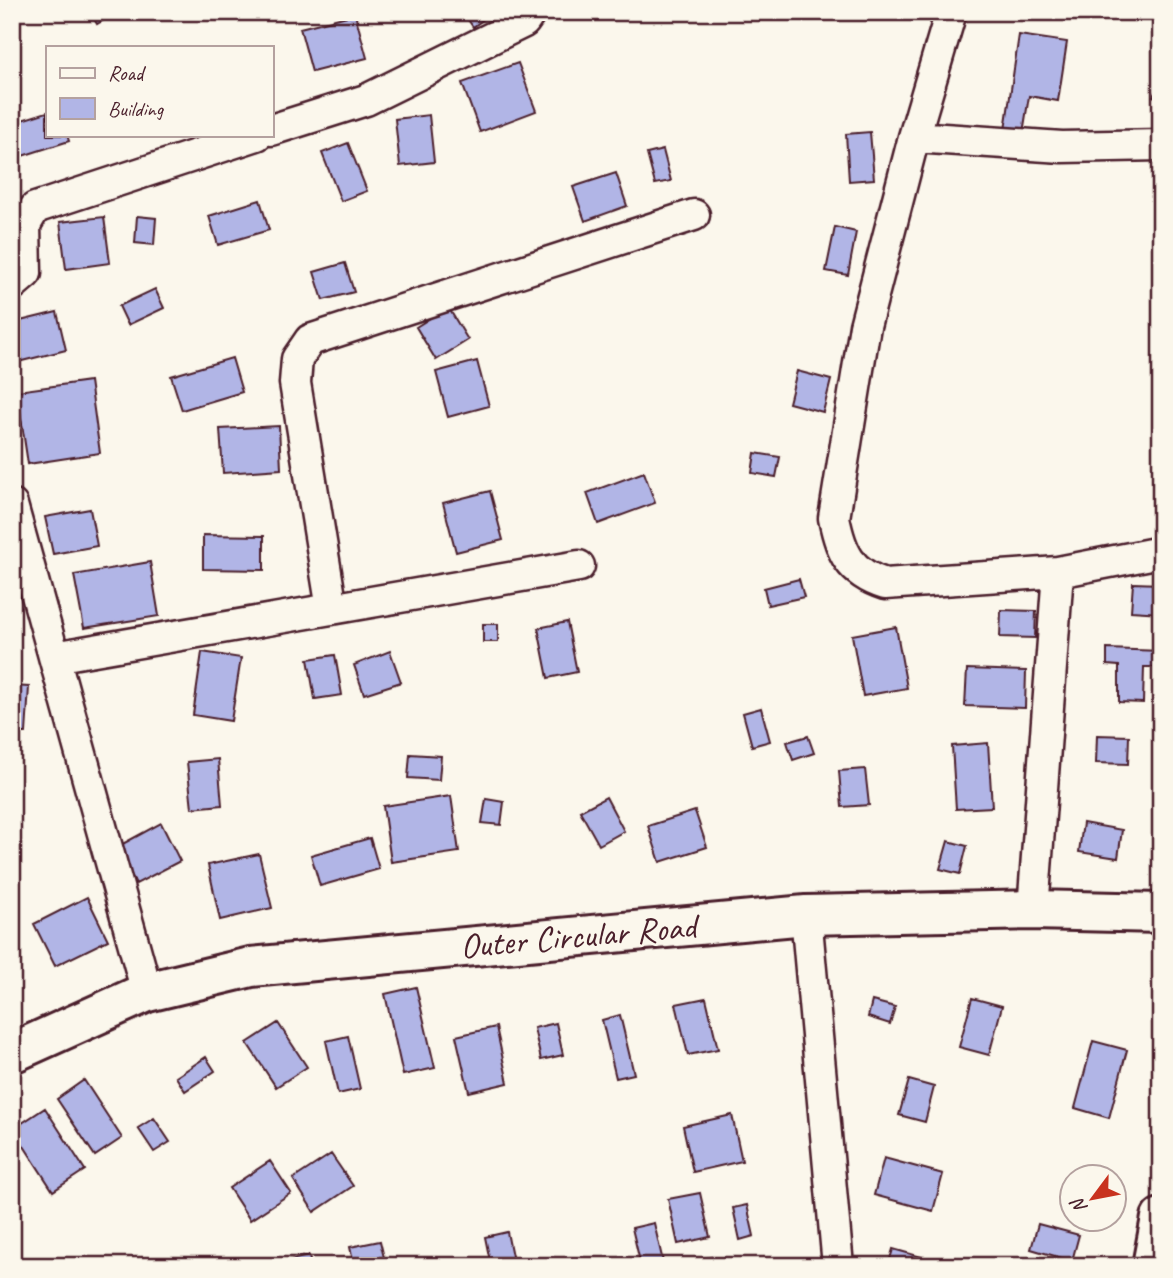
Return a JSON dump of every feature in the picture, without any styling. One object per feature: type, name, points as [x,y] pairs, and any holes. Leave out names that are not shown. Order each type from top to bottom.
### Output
[{"type":"street","points":[[273,129],[366,100],[524,22],[531,12]]},
{"type":"street","points":[[951,12],[914,136],[865,326],[834,518],[839,544],[864,578],[885,584],[1058,572],[1161,552]]},
{"type":"street","points":[[12,285],[26,273],[25,225],[35,208],[254,136]]},
{"type":"street","points":[[914,136],[1062,146],[1161,145]]},
{"type":"street","points":[[332,609],[295,383],[297,359],[310,340],[694,215]]},
{"type":"street","points":[[12,505],[147,992]]},
{"type":"street","points":[[54,657],[579,566]]},
{"type":"street","points":[[1033,910],[1058,572]]},
{"type":"street","name":"Outer Circular Road","points":[[12,1053],[147,992],[251,967],[806,915],[1033,910],[1161,913]]},
{"type":"street","points":[[806,915],[838,1266]]},
{"type":"street","points":[[1152,1266],[1161,1218]]},
{"type":"building","points":[[90,12],[114,12],[115,13],[97,24]]},
{"type":"building","points":[[463,12],[493,12],[473,27]]},
{"type":"building","points":[[355,14],[367,58],[312,72],[300,28]]},
{"type":"building","points":[[1019,35],[1067,42],[1058,101],[1029,96],[1023,133],[1005,130]]},
{"type":"building","points":[[518,63],[536,111],[480,132],[462,83]]},
{"type":"building","points":[[1161,82],[1161,100],[1153,96]]},
{"type":"building","points":[[46,112],[46,136],[67,136],[69,141],[19,157],[12,136],[12,123]]},
{"type":"building","points":[[429,115],[434,162],[400,166],[395,119]]},
{"type":"building","points":[[870,132],[874,179],[849,181],[846,134]]},
{"type":"building","points":[[348,143],[367,191],[341,201],[322,153]]},
{"type":"building","points":[[663,150],[671,181],[655,184],[647,154]]},
{"type":"building","points":[[616,173],[627,206],[585,221],[573,187]]},
{"type":"building","points":[[260,200],[269,230],[218,245],[209,216]]},
{"type":"building","points":[[137,216],[156,218],[154,245],[135,243]]},
{"type":"building","points":[[104,217],[110,263],[66,269],[60,222]]},
{"type":"building","points":[[835,227],[856,232],[848,275],[826,271]]},
{"type":"building","points":[[345,263],[354,292],[323,300],[314,272]]},
{"type":"building","points":[[155,289],[164,308],[128,325],[119,306]]},
{"type":"building","points":[[448,307],[468,340],[436,360],[416,327]]},
{"type":"building","points":[[57,312],[66,350],[18,362],[12,323]]},
{"type":"building","points":[[232,358],[242,392],[182,410],[171,376]]},
{"type":"building","points":[[477,361],[489,406],[448,417],[436,372]]},
{"type":"building","points":[[797,371],[831,380],[823,412],[789,403]]},
{"type":"building","points":[[90,381],[100,453],[28,464],[17,391]]},
{"type":"building","points":[[279,426],[281,469],[223,473],[220,429]]},
{"type":"building","points":[[755,453],[780,457],[776,477],[752,473]]},
{"type":"building","points":[[644,472],[655,503],[598,524],[587,493]]},
{"type":"building","points":[[490,491],[503,540],[456,552],[443,503]]},
{"type":"building","points":[[90,509],[97,546],[53,554],[45,517]]},
{"type":"building","points":[[203,535],[264,536],[264,570],[203,569]]},
{"type":"building","points":[[150,562],[159,616],[84,628],[74,575]]},
{"type":"building","points":[[799,579],[804,597],[768,605],[764,588]]},
{"type":"building","points":[[1133,583],[1161,584],[1161,613],[1131,611]]},
{"type":"building","points":[[1001,610],[1036,611],[1035,638],[1000,637]]},
{"type":"building","points":[[567,622],[577,672],[548,678],[538,628]]},
{"type":"building","points":[[483,624],[498,624],[498,642],[483,642]]},
{"type":"building","points":[[896,627],[907,688],[863,696],[852,635]]},
{"type":"building","points":[[1107,649],[1161,651],[1161,667],[1144,667],[1143,703],[1119,702],[1119,666],[1107,665]]},
{"type":"building","points":[[390,651],[401,682],[364,694],[354,665]]},
{"type":"building","points":[[202,652],[241,658],[231,721],[193,715]]},
{"type":"building","points":[[335,655],[342,695],[315,699],[308,659]]},
{"type":"building","points":[[967,669],[1026,671],[1025,708],[965,706]]},
{"type":"building","points":[[12,686],[29,687],[26,733],[12,733]]},
{"type":"building","points":[[761,708],[770,741],[752,746],[743,713]]},
{"type":"building","points":[[1097,735],[1129,736],[1128,764],[1096,763]]},
{"type":"building","points":[[808,736],[814,753],[793,760],[787,742]]},
{"type":"building","points":[[988,743],[992,807],[956,809],[952,746]]},
{"type":"building","points":[[410,754],[441,756],[439,780],[408,778]]},
{"type":"building","points":[[218,759],[222,805],[192,808],[187,762]]},
{"type":"building","points":[[865,769],[869,805],[842,807],[839,771]]},
{"type":"building","points":[[451,796],[459,852],[391,862],[383,806]]},
{"type":"building","points":[[606,797],[624,831],[599,845],[580,811]]},
{"type":"building","points":[[486,799],[504,802],[501,825],[482,823]]},
{"type":"building","points":[[695,811],[707,847],[660,862],[648,826]]},
{"type":"building","points":[[161,823],[180,861],[136,884],[117,847]]},
{"type":"building","points":[[1083,823],[1122,830],[1118,858],[1079,852]]},
{"type":"building","points":[[370,838],[379,869],[320,886],[311,855]]},
{"type":"building","points":[[948,841],[967,846],[960,874],[940,869]]},
{"type":"building","points":[[259,854],[272,908],[220,920],[208,865]]},
{"type":"building","points":[[87,897],[108,940],[55,966],[34,924]]},
{"type":"building","points":[[416,987],[435,1068],[403,1075],[385,994]]},
{"type":"building","points":[[706,998],[718,1049],[688,1055],[676,1004]]},
{"type":"building","points":[[972,998],[1002,1006],[989,1055],[959,1047]]},
{"type":"building","points":[[872,1001],[895,1007],[890,1024],[868,1017]]},
{"type":"building","points":[[620,1015],[634,1074],[616,1078],[602,1020]]},
{"type":"building","points":[[278,1023],[307,1067],[276,1087],[247,1043]]},
{"type":"building","points":[[556,1023],[563,1055],[541,1060],[534,1028]]},
{"type":"building","points":[[496,1027],[508,1083],[469,1092],[456,1036]]},
{"type":"building","points":[[348,1036],[360,1089],[338,1094],[326,1041]]},
{"type":"building","points":[[1093,1041],[1127,1050],[1109,1118],[1075,1108]]},
{"type":"building","points":[[206,1057],[215,1071],[185,1091],[176,1077]]},
{"type":"building","points":[[84,1080],[122,1138],[95,1156],[57,1099]]},
{"type":"building","points":[[909,1080],[934,1087],[925,1122],[899,1115]]},
{"type":"building","points":[[45,1108],[85,1170],[53,1191],[13,1129]]},
{"type":"building","points":[[732,1115],[742,1161],[693,1172],[683,1126]]},
{"type":"building","points":[[154,1118],[170,1142],[154,1152],[138,1128]]},
{"type":"building","points":[[331,1154],[353,1186],[314,1212],[293,1179]]},
{"type":"building","points":[[884,1158],[943,1174],[933,1211],[874,1195]]},
{"type":"building","points":[[270,1161],[291,1193],[250,1220],[229,1188]]},
{"type":"building","points":[[700,1193],[710,1237],[678,1244],[668,1199]]},
{"type":"building","points":[[747,1205],[754,1236],[740,1240],[733,1208]]},
{"type":"building","points":[[654,1223],[664,1266],[641,1266],[632,1228]]},
{"type":"building","points":[[1038,1224],[1058,1229],[1058,1232],[1079,1235],[1072,1261],[1031,1249]]},
{"type":"building","points":[[507,1232],[514,1266],[491,1266],[485,1237]]},
{"type":"building","points":[[380,1241],[386,1266],[354,1266],[350,1247]]},
{"type":"building","points":[[893,1249],[925,1258],[923,1266],[888,1266]]},
{"type":"building","points":[[309,1256],[311,1266],[287,1266],[286,1261]]},
{"type":"building","points":[[711,1257],[713,1266],[684,1266],[684,1263]]}]
